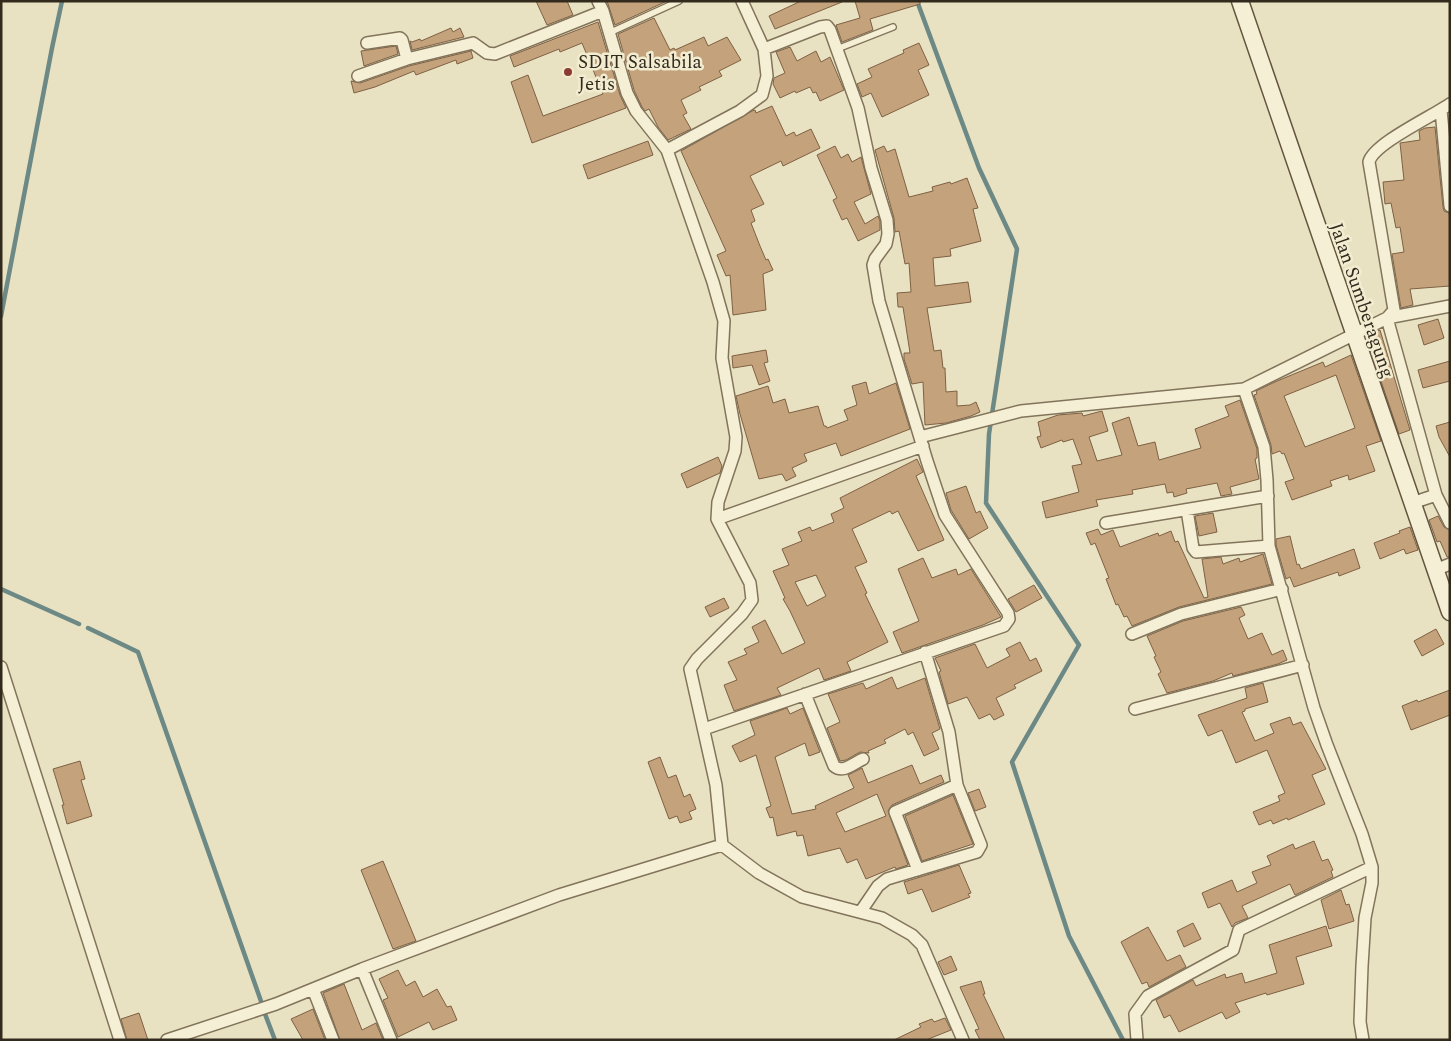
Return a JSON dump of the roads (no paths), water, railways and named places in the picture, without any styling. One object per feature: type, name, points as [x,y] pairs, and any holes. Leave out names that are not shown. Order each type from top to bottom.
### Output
[{"type":"street","points":[[667,150],[740,111],[762,95],[767,76],[764,49],[742,1]]},
{"type":"street","name":"Jalan Sumberagung","points":[[1240,1],[1412,503],[1443,567],[1450,612]]},
{"type":"street","points":[[358,76],[407,59],[474,43],[487,53],[491,55],[496,54],[600,6],[627,93],[636,111],[667,150],[713,282],[724,321],[722,358],[736,437],[735,451],[718,502],[716,519],[750,583],[752,600],[742,614],[697,659],[690,669],[716,785],[722,845],[759,873],[802,897],[863,908],[912,935],[918,940],[963,1040]]},
{"type":"street","points":[[704,729],[1004,626],[1009,619],[1008,613],[945,515],[921,441],[879,301],[873,265],[874,259],[886,244],[888,234],[887,220],[858,108],[830,30],[827,26],[820,26],[764,49]]},
{"type":"street","points":[[367,43],[400,38],[407,59]]},
{"type":"street","points":[[1387,318],[1394,310],[1369,162],[1370,157],[1399,135],[1445,107],[1450,206]]},
{"type":"street","points":[[716,519],[921,441],[982,421],[1021,411],[1244,389],[1387,318],[1450,306]]},
{"type":"street","points":[[1387,318],[1436,495],[1450,523]]},
{"type":"street","points":[[1244,389],[1264,446],[1270,546],[1314,708],[1362,834],[1372,867],[1372,883],[1365,918],[1362,966],[1360,1022],[1363,1040]]},
{"type":"street","points":[[1412,503],[1436,495]]},
{"type":"street","points":[[1106,523],[1268,496]]},
{"type":"street","points":[[1187,510],[1193,548],[1196,552],[1270,546]]},
{"type":"street","points":[[1132,634],[1181,614],[1282,590]]},
{"type":"street","points":[[863,908],[878,886],[887,879],[972,854],[980,849],[981,845],[957,785],[949,732],[924,652]]},
{"type":"street","points":[[1135,709],[1303,665]]},
{"type":"street","points":[[1,667],[120,1040]]},
{"type":"street","points":[[805,694],[834,766],[842,770],[863,759]]},
{"type":"street","points":[[918,870],[895,812],[957,785]]},
{"type":"street","points":[[167,1040],[276,1004],[362,969],[559,895],[722,845]]},
{"type":"street","points":[[1137,1040],[1135,1014],[1148,996],[1233,950],[1239,930],[1372,867]]},
{"type":"street","points":[[362,969],[391,1040]]},
{"type":"street","points":[[313,989],[333,1040]]},
{"type":"lane","points":[[609,33],[679,1]]},
{"type":"lane","points":[[837,49],[893,27]]},
{"type":"waterway","points":[[1,316],[62,1]]},
{"type":"waterway","points":[[917,1],[979,168],[1017,249],[989,434],[986,503],[1079,645],[1012,762],[1069,936],[1123,1040]]},
{"type":"waterway","points":[[1,589],[79,624]]},
{"type":"waterway","points":[[88,628],[138,652],[262,1004]]},
{"type":"waterway","points":[[265,1014],[275,1040]]},
{"type":"place","name":"SDIT Salsabila Jetis","points":[[568,72]]}]
